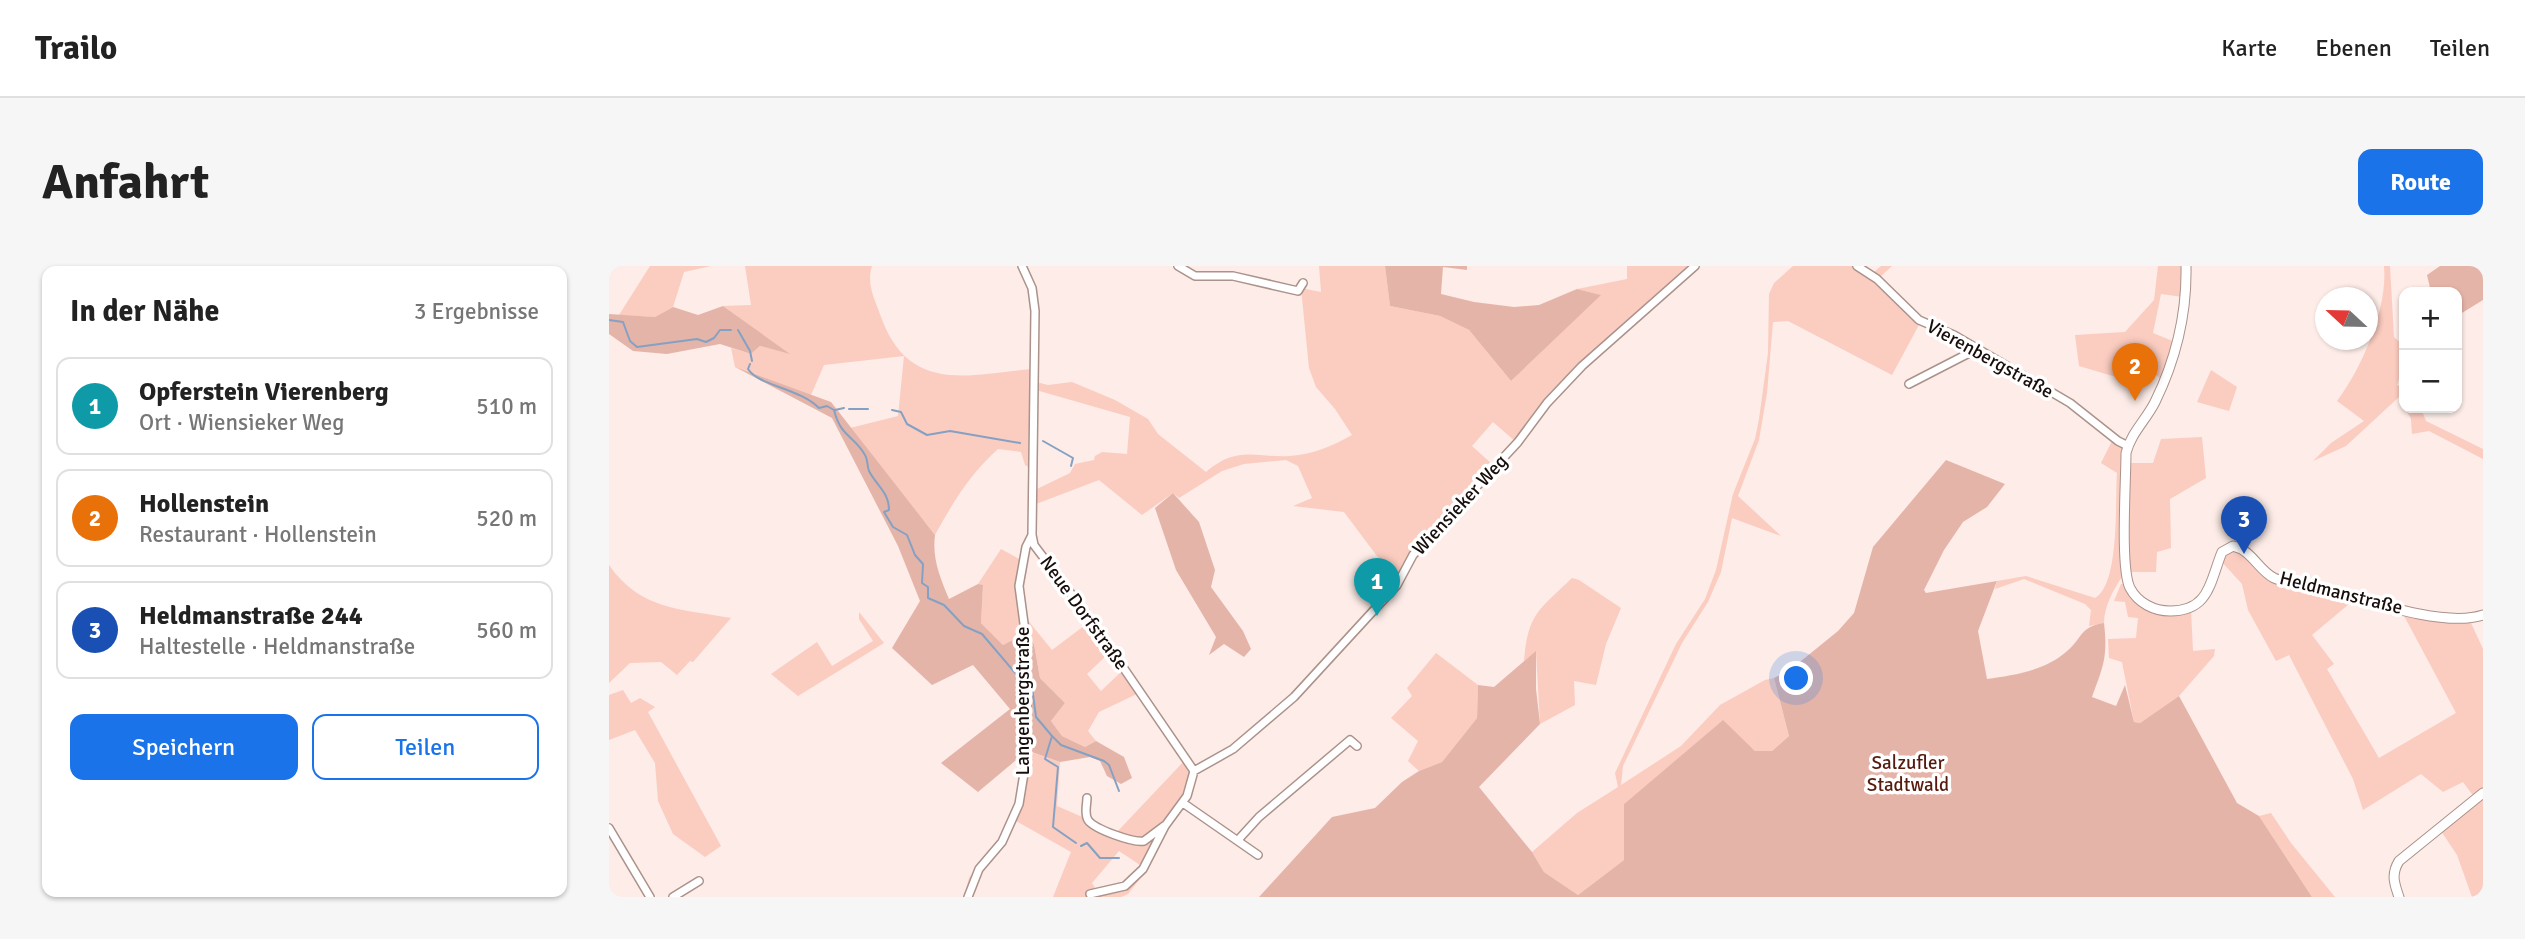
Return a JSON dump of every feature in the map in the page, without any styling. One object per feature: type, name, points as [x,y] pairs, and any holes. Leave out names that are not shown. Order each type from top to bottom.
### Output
[{"type":"main road","points":[[2127,446],[2154,403],[2180,336],[2185,314],[2186,266]]},
{"type":"main road","name":"Heldmanstraße","points":[[2127,446],[2126,569],[2131,589],[2138,599],[2155,609],[2183,609],[2201,601],[2210,587],[2222,552],[2233,546],[2246,551],[2264,572],[2277,579],[2450,620],[2465,620],[2483,615]]},
{"type":"main road","points":[[2399,897],[2393,881],[2393,870],[2399,861],[2483,793]]},
{"type":"street","name":"Neue Dorfstraße","points":[[1022,266],[1031,288],[1035,311],[1034,545],[1088,616],[1194,771]]},
{"type":"street","points":[[1178,266],[1195,276],[1233,276],[1298,291],[1303,283]]},
{"type":"street","name":"Wiensieker Weg","points":[[1194,771],[1233,749],[1294,697],[1397,585],[1413,555],[1518,442],[1582,366],[1695,266]]},
{"type":"street","name":"Vierenbergstraße","points":[[1857,266],[1877,279],[1919,320],[1954,335],[2070,403],[2127,446]]},
{"type":"street","points":[[1909,384],[1977,349]]},
{"type":"street","name":"Langenbergstraße","points":[[968,897],[979,869],[1002,842],[1019,804],[1026,761],[1027,708],[1025,631],[1019,586],[1026,547],[1032,535]]},
{"type":"street","points":[[1238,840],[1259,817],[1350,740],[1357,746]]},
{"type":"street","points":[[1087,798],[1086,815],[1089,821],[1127,839],[1144,841],[1165,825],[1183,803],[1192,787],[1194,771]]},
{"type":"street","points":[[1183,803],[1258,855]]},
{"type":"street","points":[[1090,894],[1119,888],[1136,877],[1146,866],[1165,825]]},
{"type":"street","points":[[610,833],[650,897]]},
{"type":"street","points":[[673,897],[699,881]]},
{"type":"shaded area","points":[[650,266],[711,266],[684,272],[673,307],[655,317],[619,315]]},
{"type":"shaded area","points":[[745,266],[872,266],[870,273],[874,298],[893,342],[907,358],[924,369],[963,375],[1032,369],[1032,469],[1025,465],[1021,452],[998,449],[963,489],[935,535],[850,428],[898,416],[904,356],[824,365],[811,395],[735,367],[731,348],[751,354],[760,346],[788,353],[723,306],[751,305]]},
{"type":"shaded area","points":[[1319,266],[1385,266],[1390,306],[1440,316],[1469,330],[1511,381],[1600,295],[1577,289],[1627,279],[1627,266],[1694,266],[1581,365],[1516,442],[1493,422],[1472,446],[1493,465],[1412,553],[1383,598],[1370,577],[1380,560],[1344,512],[1293,506],[1312,498],[1298,466],[1286,460],[1244,464],[1222,471],[1179,498],[1173,493],[1142,515],[1099,480],[1036,504],[1037,489],[1070,473],[1075,464],[1094,460],[1095,456],[1102,452],[1127,454],[1130,417],[1036,390],[1036,382],[1048,385],[1072,382],[1115,400],[1148,419],[1158,434],[1206,472],[1228,458],[1247,455],[1299,455],[1322,449],[1352,435],[1316,387],[1309,368],[1301,288],[1321,292]]},
{"type":"shaded area","points":[[1793,266],[1863,266],[1873,273],[1881,266],[1892,266],[1879,278],[1920,323],[1892,375],[1788,321],[1773,322],[1767,393],[1759,440],[1738,496],[1781,536],[1732,518],[1721,572],[1708,602],[1682,643],[1623,766],[1621,785],[1681,746],[1720,705],[1765,680],[1774,678],[1789,736],[1772,751],[1755,751],[1722,721],[1624,804],[1624,860],[1578,895],[1544,872],[1532,852],[1577,813],[1618,787],[1615,773],[1676,644],[1705,599],[1716,570],[1733,494],[1755,439],[1768,353],[1769,294],[1774,283]]},
{"type":"shaded area","points":[[2158,266],[2182,266],[2183,297],[2161,294],[2153,333],[2175,342],[2161,380],[2146,364],[2116,377],[2079,366],[2075,335],[2125,332],[2154,300]]},
{"type":"shaded area","points":[[2384,266],[2390,266],[2394,337],[2399,341],[2399,397],[2346,446],[2313,461],[2331,443],[2364,421],[2337,401],[2366,350],[2378,350],[2378,314]]},
{"type":"shaded area","points":[[2211,370],[2237,387],[2229,411],[2197,402]]},
{"type":"shaded area","points":[[2408,413],[2423,413],[2426,421],[2483,449],[2483,459],[2429,431],[2412,434]]},
{"type":"shaded area","points":[[2202,437],[2206,478],[2170,499],[2171,548],[2157,552],[2156,572],[2129,572],[2127,463],[2153,463],[2161,439]]},
{"type":"shaded area","points":[[2113,439],[2124,448],[2122,577],[2110,599],[2104,623],[2089,626],[2091,610],[2085,604],[2024,579],[1995,589],[1997,581],[2026,576],[2095,598],[2103,590],[2109,576],[2115,541],[2117,473],[2101,463]]},
{"type":"shaded area","points":[[1001,549],[1021,560],[1024,634],[1003,645],[981,623],[983,586],[978,584]]},
{"type":"shaded area","points":[[2238,549],[2263,574],[2355,599],[2312,635],[2334,664],[2327,669],[2379,758],[2456,713],[2402,612],[2435,621],[2471,623],[2483,649],[2483,789],[2474,797],[2463,782],[2443,792],[2421,774],[2363,810],[2353,779],[2289,655],[2276,661],[2248,610],[2242,584],[2221,561],[2223,554]]},
{"type":"shaded area","points":[[609,565],[621,580],[648,599],[679,609],[731,618],[693,662],[690,661],[677,675],[661,662],[630,663],[609,683]]},
{"type":"shaded area","points":[[1572,578],[1621,608],[1606,644],[1596,685],[1574,681],[1575,705],[1540,724],[1536,652],[1524,661],[1526,645],[1537,614]]},
{"type":"shaded area","points":[[2121,584],[2125,584],[2144,607],[2191,610],[2193,651],[2215,649],[2214,656],[2179,696],[2140,723],[2134,722],[2122,662],[2109,658],[2108,639],[2136,638],[2138,618],[2128,617],[2125,602],[2114,601]]},
{"type":"shaded area","points":[[859,612],[884,643],[798,696],[771,674],[817,642],[832,666],[873,641],[859,619]]},
{"type":"shaded area","points":[[1026,618],[1052,650],[1088,623],[1109,653],[1087,674],[1101,691],[1122,671],[1139,693],[1099,712],[1088,731],[1096,741],[1085,747],[1062,736],[1051,721],[1065,703],[1040,678],[1034,644],[1027,636]]},
{"type":"shaded area","points":[[1436,653],[1478,685],[1477,718],[1442,762],[1419,771],[1408,761],[1418,741],[1391,718],[1412,696],[1407,688]]},
{"type":"shaded area","points":[[623,690],[631,703],[640,698],[655,707],[648,712],[721,846],[705,857],[673,834],[658,801],[655,763],[635,730],[609,740],[609,695]]},
{"type":"shaded area","points":[[1025,750],[1060,762],[1057,806],[1117,832],[1185,760],[1192,771],[1185,795],[1143,867],[1119,851],[1092,883],[1097,891],[1127,888],[1146,871],[1128,894],[1121,897],[1053,897],[1071,852],[1016,821],[1005,845],[981,872],[971,897],[964,897],[969,878],[999,838],[1011,810],[1016,813]]},
{"type":"shaded area","points":[[2483,797],[2483,897],[2472,897],[2457,855],[2441,831]]},
{"type":"shaded area","points":[[2271,813],[2291,843],[2335,897],[2312,897],[2259,816]]},
{"type":"green space","points":[[1385,266],[1467,266],[1467,270],[1443,267],[1441,294],[1474,302],[1514,307],[1539,305],[1577,289],[1601,295],[1511,381],[1469,330],[1440,316],[1390,306]]},
{"type":"green space","points":[[2440,266],[2483,266],[2483,300],[2462,313],[2462,287],[2430,287],[2427,275]]},
{"type":"green space","points":[[723,306],[790,354],[760,346],[751,354],[720,344],[667,354],[633,351],[609,334],[609,314],[655,317],[673,307],[698,315]]},
{"type":"green space","points":[[735,367],[831,402],[935,535],[936,560],[949,599],[978,584],[983,585],[981,623],[1003,645],[1024,634],[1034,644],[1040,678],[1065,703],[1051,721],[1062,736],[1085,747],[1096,741],[1124,757],[1132,778],[1121,784],[1107,776],[1100,761],[1090,757],[1060,762],[1026,750],[1025,763],[1015,761],[978,792],[941,763],[1010,709],[973,665],[932,685],[892,648],[920,601],[898,546],[832,418]]},
{"type":"green space","name":"Salzufler Stadtwald","points":[[1946,460],[2005,484],[1987,507],[1963,522],[1944,550],[1924,590],[1926,593],[1997,581],[1978,631],[1987,679],[2008,676],[2048,664],[2066,652],[2085,630],[2104,623],[2104,662],[2092,697],[2116,706],[2125,685],[2134,722],[2140,723],[2179,696],[2237,803],[2259,816],[2312,897],[1259,897],[1332,817],[1375,808],[1402,782],[1419,771],[1442,762],[1477,718],[1478,685],[1494,687],[1536,651],[1540,724],[1479,787],[1532,852],[1544,872],[1578,895],[1624,860],[1624,804],[1723,720],[1755,751],[1772,751],[1789,736],[1774,678],[1790,670],[1838,631],[1854,613],[1873,547]]},
{"type":"green space","points":[[1173,493],[1199,522],[1215,570],[1211,587],[1243,631],[1251,649],[1244,657],[1224,644],[1209,655],[1216,637],[1176,570],[1155,508]]},
{"type":"waterway","points":[[609,320],[623,322],[630,341],[637,347],[697,339],[706,342],[714,338],[720,330],[731,330]]},
{"type":"waterway","points":[[738,330],[750,351],[752,361]]},
{"type":"waterway","points":[[750,364],[748,369],[753,375],[801,396],[819,408],[827,406],[834,410],[840,426],[861,448],[869,471],[885,493],[889,510],[884,512],[893,527],[907,535],[915,555],[923,564],[922,583],[928,587],[928,598],[944,605],[964,626],[982,634],[1022,681]]},
{"type":"waterway","points":[[835,410],[844,408]]},
{"type":"waterway","points":[[849,409],[868,409]]},
{"type":"waterway","points":[[892,410],[901,412],[907,424],[927,435],[950,431],[1020,443]]},
{"type":"waterway","points":[[1043,441],[1073,458],[1071,466]]},
{"type":"waterway","points":[[1032,687],[1036,717],[1052,736],[1045,759],[1058,767],[1053,827],[1076,843]]},
{"type":"waterway","points":[[1052,736],[1061,745],[1109,765],[1119,791]]},
{"type":"waterway","points":[[1081,846],[1087,843],[1100,858],[1119,858]]},
{"type":"place","name":"Hollenstein","points":[[2135,401]]},
{"type":"place","name":"Heldmanstraße 244","points":[[2244,554]]},
{"type":"place","name":"Opferstein Vierenberg","points":[[1377,616]]}]
